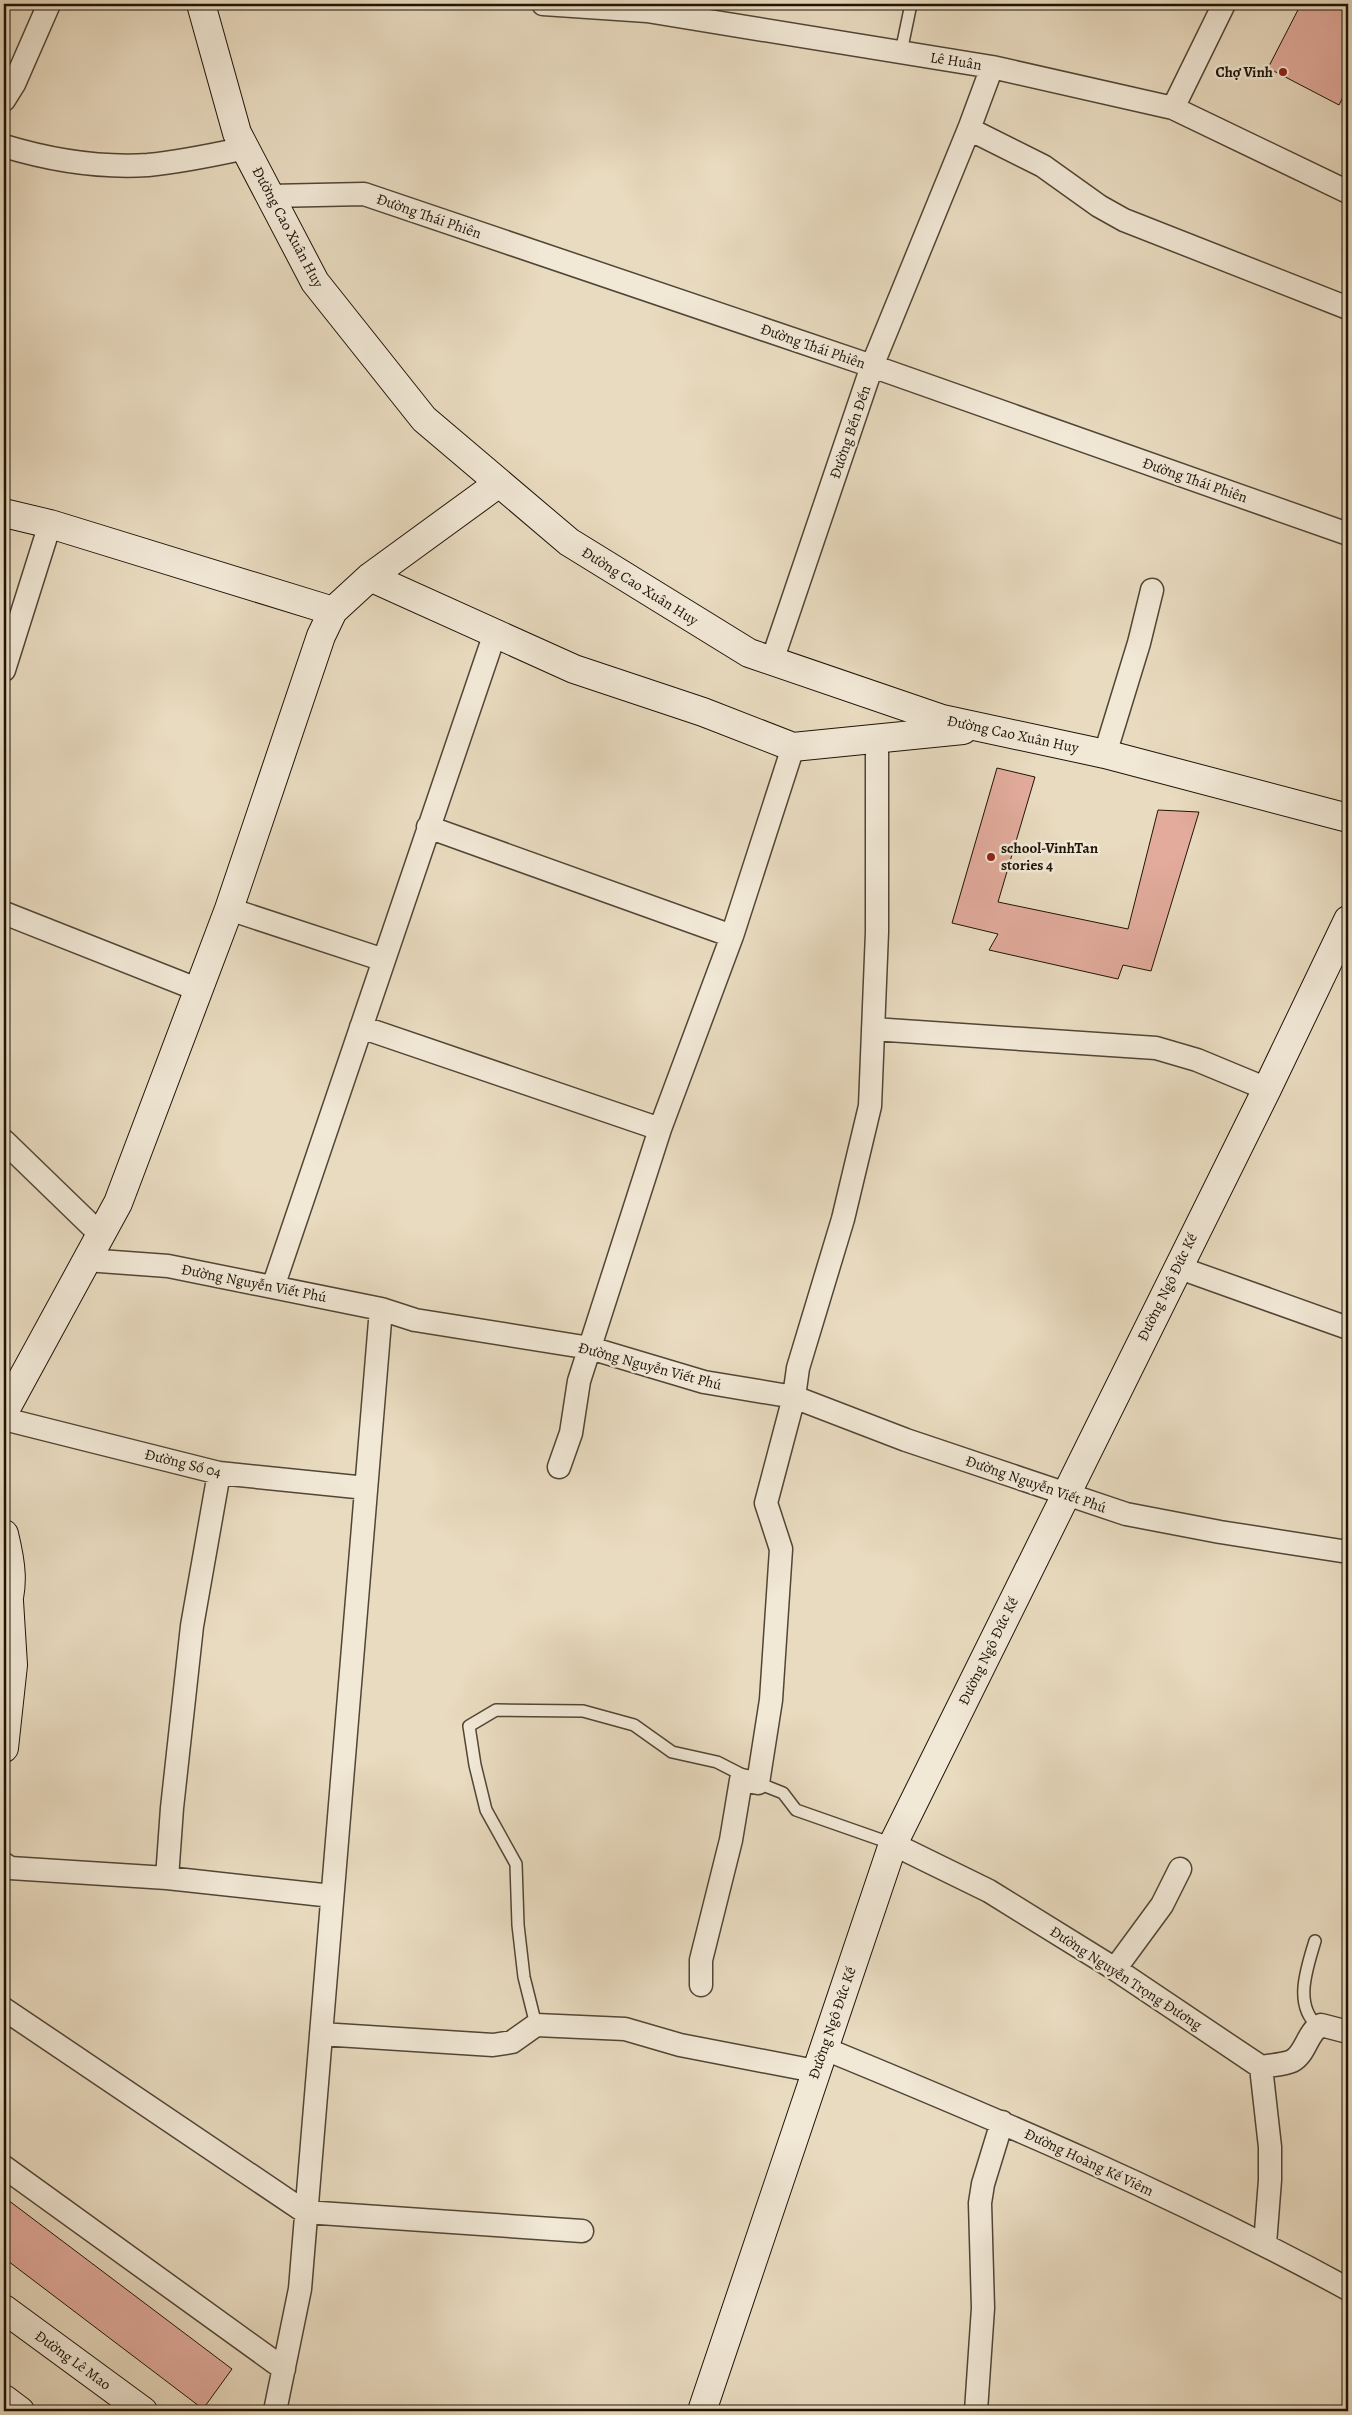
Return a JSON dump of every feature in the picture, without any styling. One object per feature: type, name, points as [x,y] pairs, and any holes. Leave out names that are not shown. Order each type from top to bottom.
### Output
[{"type":"street","points":[[4,100],[14,84],[49,4]]},
{"type":"street","name":"Đường Cao Xuân Huy","points":[[201,4],[237,133],[314,282],[424,418],[569,542],[749,653],[942,719],[1105,754],[1348,818]]},
{"type":"street","name":"Lê Huân","points":[[543,4],[651,8],[992,67],[1173,108],[1348,192]]},
{"type":"street","points":[[1173,108],[1224,4]]},
{"type":"street","name":"Đường Bến Đến","points":[[772,661],[872,366],[969,129],[992,67]]},
{"type":"street","points":[[969,129],[1043,166],[1099,206],[1124,220],[1348,308]]},
{"type":"street","points":[[4,146],[49,159],[130,165],[179,161],[246,148]]},
{"type":"street","name":"Đường Thái Phiên","points":[[270,196],[364,194],[872,366],[1348,534]]},
{"type":"street","points":[[4,1412],[118,1203],[229,909],[321,636],[333,611],[370,577],[500,483]]},
{"type":"street","points":[[4,513],[50,524],[333,611]]},
{"type":"street","points":[[4,670],[50,524]]},
{"type":"street","points":[[370,577],[574,668],[703,712],[793,747],[979,728]]},
{"type":"street","points":[[1105,754],[1139,643],[1152,590]]},
{"type":"street","points":[[273,1287],[495,633]]},
{"type":"street","points":[[701,1985],[701,1960],[731,1840],[741,1780],[758,1783],[771,1700],[781,1549],[766,1503],[794,1397],[798,1368],[842,1219],[870,1106],[877,932],[878,739]]},
{"type":"street","points":[[559,1467],[571,1433],[579,1381],[660,1129],[732,936],[793,747]]},
{"type":"street","points":[[428,827],[732,936]]},
{"type":"street","points":[[229,909],[384,960]]},
{"type":"street","points":[[4,913],[198,990]]},
{"type":"street","name":"Đường Ngô Đức Kế","points":[[702,2411],[893,1844],[1346,931]]},
{"type":"street","points":[[361,1027],[660,1129]]},
{"type":"street","points":[[873,1030],[1156,1048],[1197,1060],[1267,1089]]},
{"type":"street","points":[[4,1141],[100,1234]]},
{"type":"street","name":"Đường Nguyễn Viết Phú","points":[[86,1260],[168,1266],[381,1309],[415,1320],[590,1348],[704,1382],[794,1397],[906,1440],[1126,1514],[1220,1532],[1348,1552]]},
{"type":"street","points":[[1178,1267],[1348,1328]]},
{"type":"street","points":[[275,2411],[300,2289],[381,1309]]},
{"type":"street","name":"Đường Số 04","points":[[4,1419],[219,1473],[366,1488]]},
{"type":"street","points":[[167,1878],[172,1808],[192,1626],[219,1473]]},
{"type":"street","points":[[4,1534],[12,1565],[7,1608],[14,1665],[4,1748]]},
{"type":"street","points":[[1315,1546],[1348,1538]]},
{"type":"street","name":"Đường Nguyễn Trọng Đương","points":[[893,1844],[989,1891],[1115,1969],[1261,2066]]},
{"type":"street","points":[[4,1864],[10,1868],[167,1878],[332,1896]]},
{"type":"street","points":[[1115,1969],[1162,1905],[1180,1869]]},
{"type":"street","points":[[4,2010],[305,2212],[582,2231]]},
{"type":"street","points":[[321,2034],[493,2045],[512,2042],[536,2025]]},
{"type":"street","name":"Đường Hoàng Kế Viêm","points":[[536,2025],[625,2029],[680,2045],[819,2060],[1002,2122],[1265,2244],[1348,2289]]},
{"type":"street","points":[[1265,2244],[1270,2180],[1270,2147],[1261,2066],[1291,2062],[1297,2058],[1318,2026],[1324,2025],[1348,2032]]},
{"type":"street","points":[[976,2411],[983,2308],[980,2203],[983,2184],[1002,2122]]},
{"type":"street","points":[[4,2167],[284,2369]]},
{"type":"street","name":"Đường Lê Mao","points":[[4,2309],[143,2411]]},
{"type":"street","points":[[4,2399],[20,2411]]},
{"type":"lane","points":[[901,52],[911,4]]},
{"type":"lane","points":[[536,2025],[524,1977],[518,1925],[516,1864],[486,1810],[474,1765],[470,1726],[496,1710],[583,1711],[634,1725],[672,1752],[717,1762],[758,1783],[784,1792],[796,1810],[893,1844]]},
{"type":"lane","points":[[1315,1941],[1303,1981],[1306,2008],[1311,2020],[1318,2026]]},
{"type":"building","points":[[1301,4],[1348,4],[1348,87],[1339,105],[1268,68]]},
{"type":"building","name":"school-VinhTan stories 4","points":[[997,768],[1035,777],[998,902],[1128,929],[1158,810],[1199,812],[1151,971],[1123,965],[1118,979],[989,950],[998,934],[952,923]]},
{"type":"building","points":[[4,2197],[232,2369],[203,2409],[4,2258]]},
{"type":"place","name":"Chợ Vinh","points":[[1283,72]]},
{"type":"place","name":"school-VinhTan stories 4","points":[[991,857]]}]
